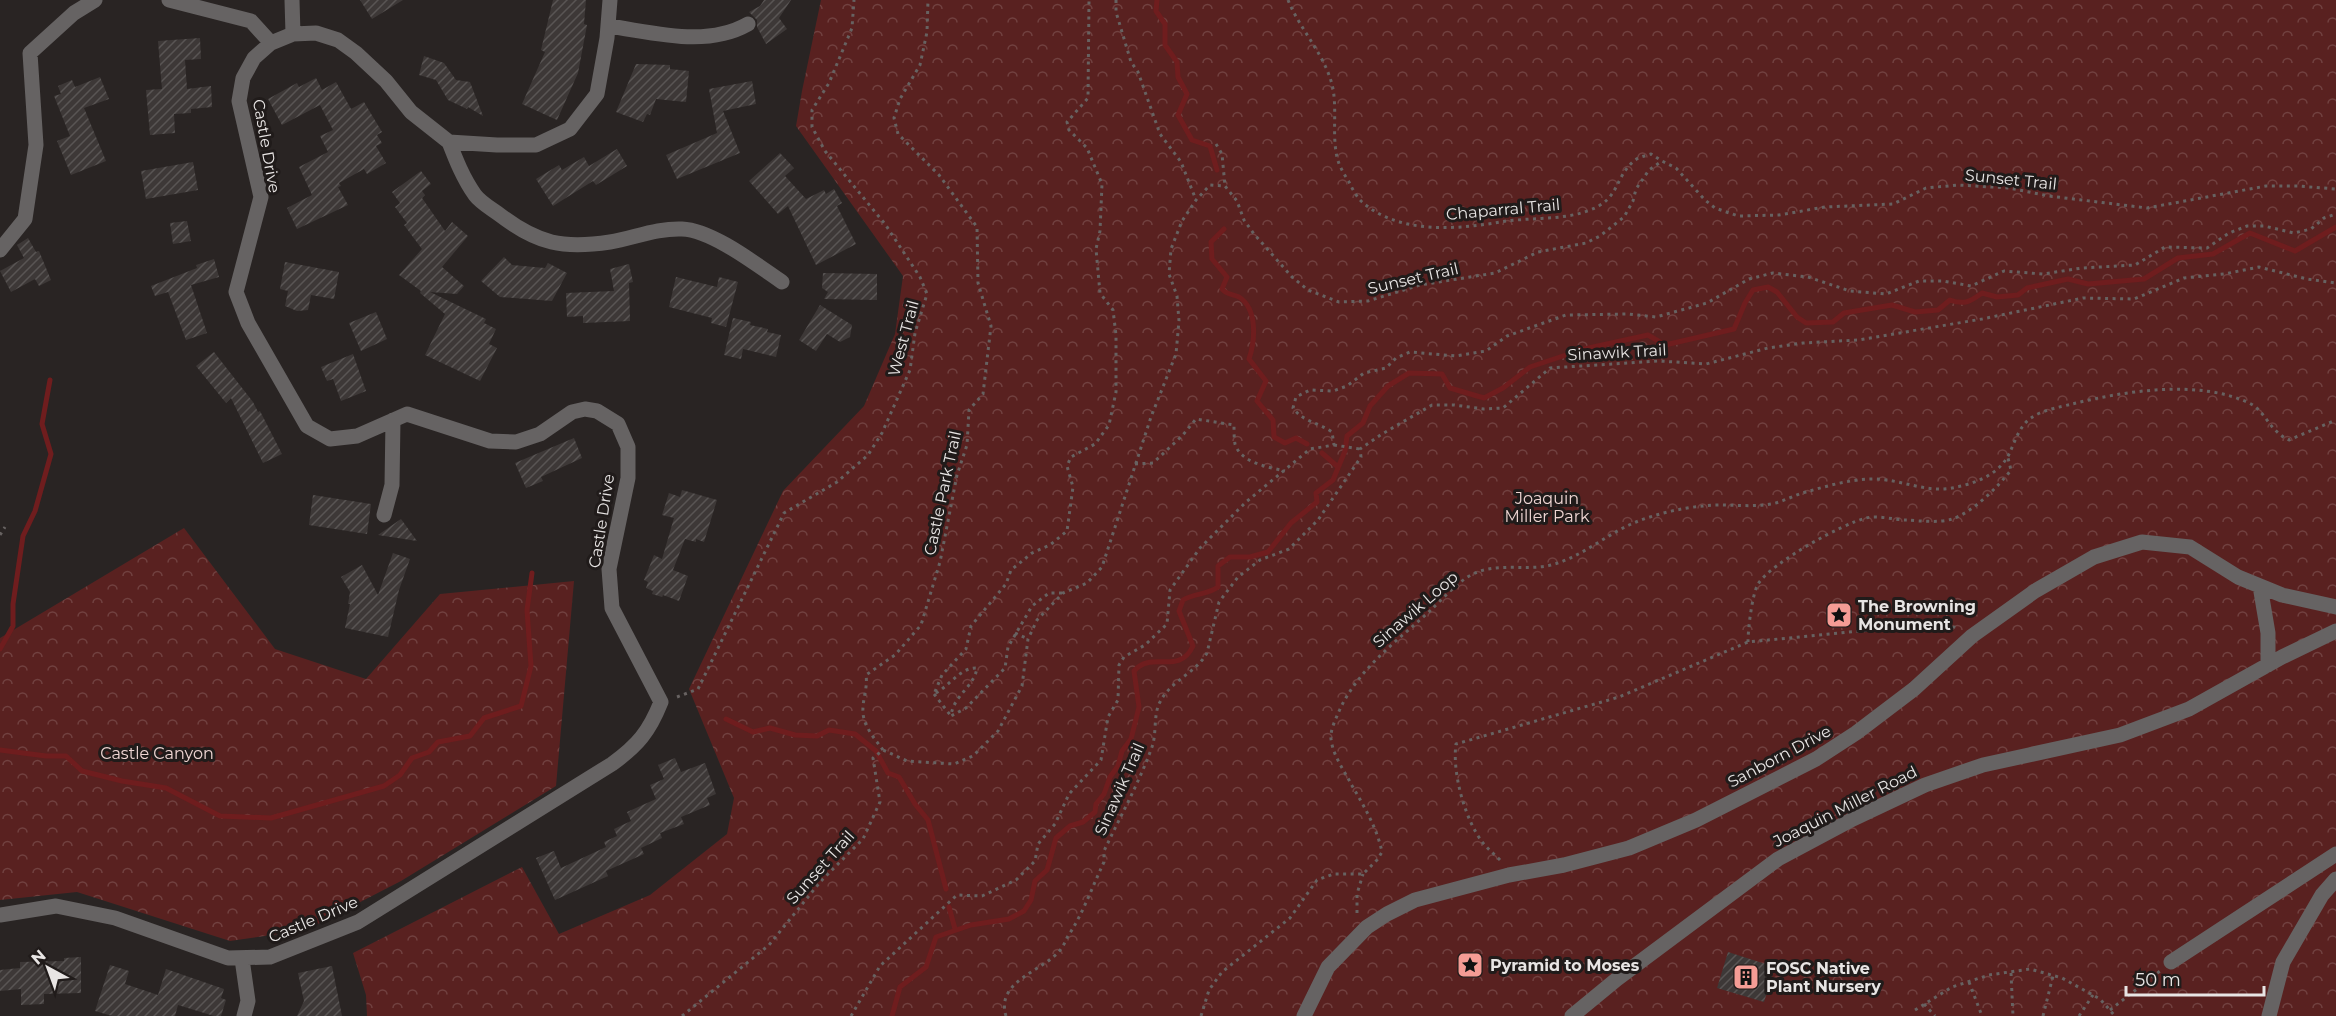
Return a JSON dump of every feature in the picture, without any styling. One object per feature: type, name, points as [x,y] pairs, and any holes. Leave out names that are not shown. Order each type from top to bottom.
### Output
[{"type":"street","points":[[0,250],[25,219],[30,187],[36,145],[30,53],[74,13],[95,0]]},
{"type":"street","points":[[169,0],[251,21],[271,43]]},
{"type":"street","points":[[291,0],[293,34]]},
{"type":"street","points":[[610,0],[597,94],[570,129],[536,145],[497,146],[449,142],[459,169],[476,197],[537,239],[573,246],[612,242],[652,231],[684,228],[717,240],[782,282]]},
{"type":"street","points":[[608,26],[700,37],[734,32],[748,24]]},
{"type":"street","name":"Castle Drive","points":[[0,915],[56,906],[115,918],[228,958],[270,957],[358,922],[627,753],[651,727],[661,702],[612,608],[609,569],[628,478],[628,447],[618,424],[597,411],[585,409],[572,412],[540,434],[516,442],[490,441],[407,414],[357,436],[330,439],[307,426],[248,323],[236,292],[261,196],[239,101],[243,78],[254,58],[271,43],[293,34],[316,33],[338,40],[356,53],[386,81],[411,112],[449,142]]},
{"type":"street","points":[[384,515],[392,485],[393,420]]},
{"type":"street","name":"Sanborn Drive","points":[[1304,1016],[1328,967],[1367,927],[1415,900],[1509,875],[1564,865],[1629,848],[1696,820],[1816,759],[1856,733],[1914,689],[1972,636],[2035,591],[2094,557],[2142,542],[2190,547],[2238,577],[2282,595],[2336,607]]},
{"type":"street","points":[[2260,586],[2268,633],[2268,665]]},
{"type":"street","name":"Joaquin Miller Road","points":[[1572,1016],[1617,979],[1778,859],[1853,819],[1924,785],[1983,765],[2120,735],[2189,709],[2268,665],[2336,631]]},
{"type":"street","points":[[2171,962],[2336,854]]},
{"type":"street","points":[[2269,1016],[2283,962],[2322,895],[2336,879]]},
{"type":"street","points":[[242,959],[248,1001],[244,1016]]},
{"type":"path","name":"West Trail","points":[[661,702],[698,689],[784,513],[837,482],[868,455],[882,433],[910,370],[915,333],[927,294],[920,277],[885,224],[825,151],[812,127],[812,110],[829,83],[852,28],[854,0]]},
{"type":"path","name":"Castle Park Trail","points":[[882,751],[869,730],[863,713],[866,675],[895,654],[921,625],[924,617],[940,562],[957,475],[967,445],[969,410],[983,394],[991,326],[978,283],[977,227],[939,175],[898,134],[894,118],[900,99],[920,65],[927,32],[928,0]]},
{"type":"path","points":[[934,694],[942,675],[966,649],[971,626],[1006,584],[1011,570],[1032,553],[1050,545],[1067,531],[1073,487],[1067,466],[1071,457],[1095,444],[1109,425],[1116,392],[1116,335],[1113,310],[1100,293],[1096,249],[1100,231],[1101,184],[1087,148],[1069,130],[1067,122],[1088,98],[1089,0]]},
{"type":"path","points":[[1116,0],[1116,12],[1131,62],[1138,72],[1161,134],[1181,162],[1196,200]]},
{"type":"path","name":"Chaparral Trail","points":[[1287,0],[1324,65],[1333,87],[1337,156],[1342,170],[1360,200],[1395,220],[1418,226],[1456,227],[1570,216],[1602,205],[1613,195],[1621,177],[1635,159],[1651,154],[1662,161]]},
{"type":"path","points":[[951,716],[966,708],[1005,668],[1008,647],[1032,606],[1049,593],[1063,592],[1087,582],[1102,567],[1166,374],[1176,354],[1179,321],[1177,296],[1169,274],[1171,249],[1182,221],[1196,200],[1210,185],[1225,186],[1222,154],[1216,144]]},
{"type":"path","name":"Sunset Trail","points":[[1225,186],[1237,201],[1244,220],[1254,234],[1292,277],[1308,290],[1339,302],[1368,301],[1420,285],[1494,273],[1538,252],[1593,240],[1624,217],[1634,201],[1636,189],[1649,170],[1662,161],[1676,168],[1715,208],[1738,216],[1779,215],[1825,207],[1893,204],[1926,188],[1958,185],[2009,188],[2049,196],[2147,208],[2266,186],[2336,189]]},
{"type":"path","points":[[1334,445],[1332,432],[1322,425],[1300,418],[1293,408],[1296,397],[1310,390],[1333,391],[1347,386],[1364,373],[1386,368],[1396,358],[1410,352],[1456,356],[1486,351],[1507,336],[1566,315],[1628,314],[1656,317],[1707,303],[1749,279],[1773,273],[1808,277],[1850,291],[1886,294],[1919,281],[1943,281],[1971,286],[2004,271],[2043,274],[2082,268],[2135,265],[2165,247],[2207,248],[2229,233],[2247,226],[2264,226],[2294,233],[2311,228],[2324,218],[2336,214]]},
{"type":"path","name":"Sinawik Trail","points":[[1006,1016],[1004,1010],[1006,997],[1012,987],[1060,950],[1075,925],[1104,862],[1104,851],[1139,779],[1153,744],[1158,705],[1166,692],[1203,660],[1219,602],[1238,577],[1260,560],[1289,549],[1318,520],[1361,457],[1360,449],[1432,405],[1484,409],[1503,408],[1550,368],[1659,361],[1706,364],[1768,348],[1803,343],[1858,340],[1982,319],[2083,298],[2134,299],[2184,278],[2224,274],[2259,267],[2307,279],[2336,283]]},
{"type":"path","name":"Sinawik Loop","points":[[1363,874],[1382,852],[1369,816],[1335,753],[1330,737],[1337,714],[1357,682],[1380,654],[1474,574],[1500,568],[1549,566],[1635,522],[1703,506],[1772,504],[1824,487],[1873,479],[1905,483],[1930,490],[1973,483],[1994,473],[2008,458],[2018,434],[2031,418],[2076,403],[2133,392],[2207,391],[2233,396],[2254,405],[2278,435],[2289,440],[2336,420]]},
{"type":"path","points":[[1135,464],[1153,463],[1182,436],[1196,419],[1234,425],[1235,443],[1239,452],[1259,465],[1285,471]]},
{"type":"path","points":[[851,1016],[880,966],[957,895],[982,896],[1016,880],[1035,861],[1038,844],[1055,824],[1069,794],[1101,760],[1108,717],[1118,700],[1119,665],[1124,657],[1145,645],[1167,624],[1170,590],[1200,548],[1246,502],[1310,449],[1334,445],[1360,449]]},
{"type":"path","points":[[1748,642],[1758,585],[1778,563],[1821,538],[1867,518],[1914,521],[1953,519],[1978,504],[2001,483],[2011,470],[2008,458]]},
{"type":"path","points":[[0,535],[5,527]]},
{"type":"path","points":[[882,751],[907,761],[954,764],[973,756],[998,731],[1022,686],[1028,639],[1036,620],[1063,592]]},
{"type":"path","points":[[1509,875],[1500,860],[1482,842],[1470,819],[1454,761],[1456,744],[1619,698],[1748,642],[1891,628],[1930,621],[1955,626],[1972,636]]},
{"type":"path","points":[[1015,633],[1028,639]]},
{"type":"path","points":[[934,694],[944,689],[970,668],[977,668],[972,680],[955,703],[951,716]]},
{"type":"path","points":[[934,694],[951,716]]},
{"type":"path","name":"Sunset Trail","points":[[682,1016],[769,945],[821,881],[863,839],[880,802],[873,758],[882,751]]},
{"type":"path","points":[[1201,1016],[1209,990],[1222,972],[1290,918],[1317,880],[1334,874],[1363,874],[1357,894],[1357,913],[1367,927]]},
{"type":"path","points":[[2110,1010],[2171,962]]},
{"type":"path","points":[[1915,1010],[1952,987],[1989,975],[2030,969],[2054,976],[2093,995],[2100,999],[2115,1016]]},
{"type":"path","points":[[2011,972],[2013,1016]]},
{"type":"path","points":[[2043,1016],[2054,976]]},
{"type":"path","points":[[1969,982],[1982,1016]]},
{"type":"path","points":[[2079,1016],[2093,995]]},
{"type":"path","points":[[1924,1004],[1935,1016]]},
{"type":"green space","name":"Joaquin Miller Park","points":[[821,0],[2336,0],[2336,1016],[367,1016],[366,995],[353,953],[522,867],[559,934],[650,895],[727,834],[734,798],[689,689],[783,491],[864,406],[895,334],[903,276],[796,126]]},
{"type":"green space","name":"Castle Canyon","points":[[184,528],[275,649],[366,679],[440,594],[574,581],[556,786],[401,881],[306,930],[230,941],[77,892],[0,900],[0,638]]},
{"type":"building","points":[[360,0],[403,0],[372,19]]},
{"type":"building","points":[[553,0],[586,0],[584,24],[587,25],[578,73],[557,120],[522,104],[545,52],[541,50]]},
{"type":"building","points":[[764,0],[791,0],[779,18],[787,29],[766,44],[757,27],[757,20],[749,12],[760,6]]},
{"type":"building","points":[[200,38],[201,59],[185,60],[187,89],[211,86],[212,107],[191,109],[191,113],[174,114],[175,133],[150,135],[146,90],[162,89],[158,41]]},
{"type":"building","points":[[424,56],[444,63],[456,80],[470,82],[483,116],[468,107],[467,109],[448,100],[436,80],[419,75]]},
{"type":"building","points":[[636,64],[670,65],[670,69],[689,71],[686,102],[656,99],[650,115],[647,114],[643,122],[616,112]]},
{"type":"building","points":[[100,77],[109,99],[84,108],[106,161],[71,175],[57,141],[70,136],[54,96],[61,94],[58,86],[72,80],[75,87]]},
{"type":"building","points":[[316,78],[322,90],[336,82],[351,109],[364,102],[382,132],[377,135],[382,143],[376,146],[386,163],[367,174],[364,169],[339,183],[341,186],[338,187],[348,205],[297,229],[287,208],[312,195],[299,167],[328,152],[320,136],[333,130],[320,105],[282,125],[268,99],[297,83],[299,87]]},
{"type":"building","points":[[752,81],[756,104],[723,111],[740,153],[677,179],[666,155],[717,133],[709,89]]},
{"type":"building","points":[[617,149],[627,166],[596,185],[593,181],[553,206],[536,179],[559,165],[562,170],[584,157],[589,166]]},
{"type":"building","points":[[780,153],[794,168],[785,176],[806,199],[824,190],[826,194],[834,189],[842,203],[837,206],[856,244],[816,265],[788,206],[778,214],[749,181]]},
{"type":"building","points":[[193,162],[198,190],[146,199],[141,171]]},
{"type":"building","points":[[421,171],[431,184],[422,191],[425,195],[422,198],[445,231],[452,222],[468,236],[442,267],[464,286],[457,294],[430,292],[486,319],[484,323],[496,329],[489,344],[497,348],[480,381],[425,355],[445,314],[420,293],[421,291],[399,275],[422,249],[404,225],[407,223],[395,207],[400,203],[392,192]]},
{"type":"building","points":[[187,221],[191,241],[173,244],[170,223]]},
{"type":"building","points":[[28,238],[36,252],[39,251],[51,280],[39,286],[35,279],[11,292],[0,271],[24,258],[17,245]]},
{"type":"building","points":[[504,257],[512,265],[545,268],[548,263],[567,273],[552,301],[500,297],[481,281]]},
{"type":"building","points":[[214,259],[219,277],[191,285],[207,333],[186,340],[168,292],[155,296],[151,286]]},
{"type":"building","points":[[285,262],[339,272],[334,299],[311,295],[308,310],[297,311],[285,306],[288,291],[280,289]]},
{"type":"building","points":[[629,264],[633,282],[629,283],[630,321],[583,323],[583,316],[567,317],[566,293],[614,291],[610,269]]},
{"type":"building","points":[[823,273],[877,274],[877,300],[824,299],[828,292],[822,288]]},
{"type":"building","points":[[676,277],[717,287],[719,277],[738,282],[726,327],[711,323],[712,318],[669,307]]},
{"type":"building","points":[[820,305],[852,325],[850,337],[840,342],[827,334],[816,351],[799,340]]},
{"type":"building","points":[[376,312],[387,339],[361,351],[349,323]]},
{"type":"building","points":[[733,318],[751,322],[750,325],[781,335],[776,357],[743,349],[741,359],[724,355]]},
{"type":"building","points":[[214,352],[253,402],[258,412],[260,411],[282,454],[263,463],[231,398],[226,403],[196,366]]},
{"type":"building","points":[[353,354],[366,391],[341,401],[333,379],[327,381],[321,367]]},
{"type":"building","points":[[574,438],[582,458],[541,477],[543,481],[526,488],[515,463]]},
{"type":"building","points":[[682,490],[717,500],[704,542],[685,539],[673,570],[688,576],[679,601],[652,594],[653,591],[646,588],[648,582],[644,580],[654,555],[662,559],[674,518],[662,515],[669,493],[680,497]]},
{"type":"building","points":[[313,495],[371,504],[367,534],[309,525]]},
{"type":"building","points":[[401,519],[417,541],[378,535]]},
{"type":"building","points":[[393,553],[410,559],[399,590],[388,637],[345,628],[350,592],[341,577],[362,565],[378,595]]},
{"type":"building","points":[[675,758],[681,772],[705,763],[716,794],[707,798],[710,805],[681,817],[684,824],[660,833],[662,838],[641,848],[644,854],[606,871],[608,876],[555,900],[536,858],[554,851],[561,868],[606,847],[604,842],[617,836],[614,829],[631,821],[627,812],[656,799],[650,785],[664,779],[658,765]]},
{"type":"building","name":"FOSC Native Plant Nursery","points":[[1728,952],[1775,967],[1764,1002],[1717,988]]},
{"type":"building","points":[[81,957],[81,993],[44,994],[44,1004],[21,1005],[21,989],[0,991],[0,970],[20,968],[20,962],[64,961],[64,958]]},
{"type":"building","points":[[110,965],[129,971],[125,984],[158,995],[166,969],[224,989],[221,998],[226,1000],[221,1016],[178,1005],[175,1016],[112,1016],[95,1011]]},
{"type":"building","points":[[332,966],[342,1016],[297,1016],[304,1001],[298,973]]},
{"type":"waterway","points":[[1157,0],[1156,11],[1165,24],[1165,45],[1177,62],[1178,77],[1187,94],[1178,115],[1192,140],[1210,146],[1217,170]]},
{"type":"waterway","points":[[892,1016],[900,987],[926,967],[936,937],[971,925],[1009,919],[1024,911],[1031,900],[1035,881],[1047,870],[1056,838],[1070,826],[1083,822],[1095,812],[1096,804],[1104,794],[1110,777],[1118,766],[1122,751],[1131,739],[1139,707],[1134,671],[1149,662],[1180,660],[1193,646],[1179,611],[1183,600],[1218,587],[1218,566],[1230,557],[1250,557],[1268,552],[1291,523],[1317,502],[1316,493],[1333,480],[1345,451],[1347,436],[1363,423],[1370,406],[1388,386],[1409,373],[1442,374],[1450,388],[1484,398],[1503,388],[1530,367],[1584,349],[1648,335],[1665,345],[1734,329],[1753,290],[1768,287],[1777,292],[1797,317],[1806,323],[1833,322],[1844,313],[1892,305],[1915,312],[1938,310],[1950,300],[1967,302],[1982,293],[1997,297],[2018,295],[2027,288],[2068,279],[2088,284],[2144,279],[2178,258],[2213,254],[2250,233],[2295,251],[2336,227]]},
{"type":"waterway","points":[[1224,229],[1211,242],[1212,259],[1227,277],[1222,289],[1245,302],[1252,317],[1253,343],[1249,359],[1266,381],[1257,401],[1273,420],[1274,437],[1285,443],[1296,438],[1307,444]]},
{"type":"waterway","points":[[0,649],[13,626],[13,604],[23,536],[35,511],[51,454],[42,424],[50,380]]},
{"type":"waterway","points":[[1322,453],[1338,467]]},
{"type":"waterway","points":[[0,750],[46,756],[66,756],[82,771],[122,781],[166,788],[220,816],[271,818],[384,786],[400,775],[412,758],[429,752],[438,742],[470,736],[484,718],[521,706],[531,666],[527,610],[532,573]]},
{"type":"waterway","points":[[726,719],[753,732],[770,728],[795,735],[817,736],[829,730],[855,734],[876,751],[888,773],[899,777],[915,804],[928,820],[946,889]]},
{"type":"waterway","points":[[949,907],[955,929]]},
{"type":"place","name":"The Browning Monument","points":[[1839,615]]},
{"type":"place","name":"Pyramid to Moses","points":[[1470,965]]},
{"type":"place","name":"FOSC Native Plant Nursery","points":[[1746,977]]}]
